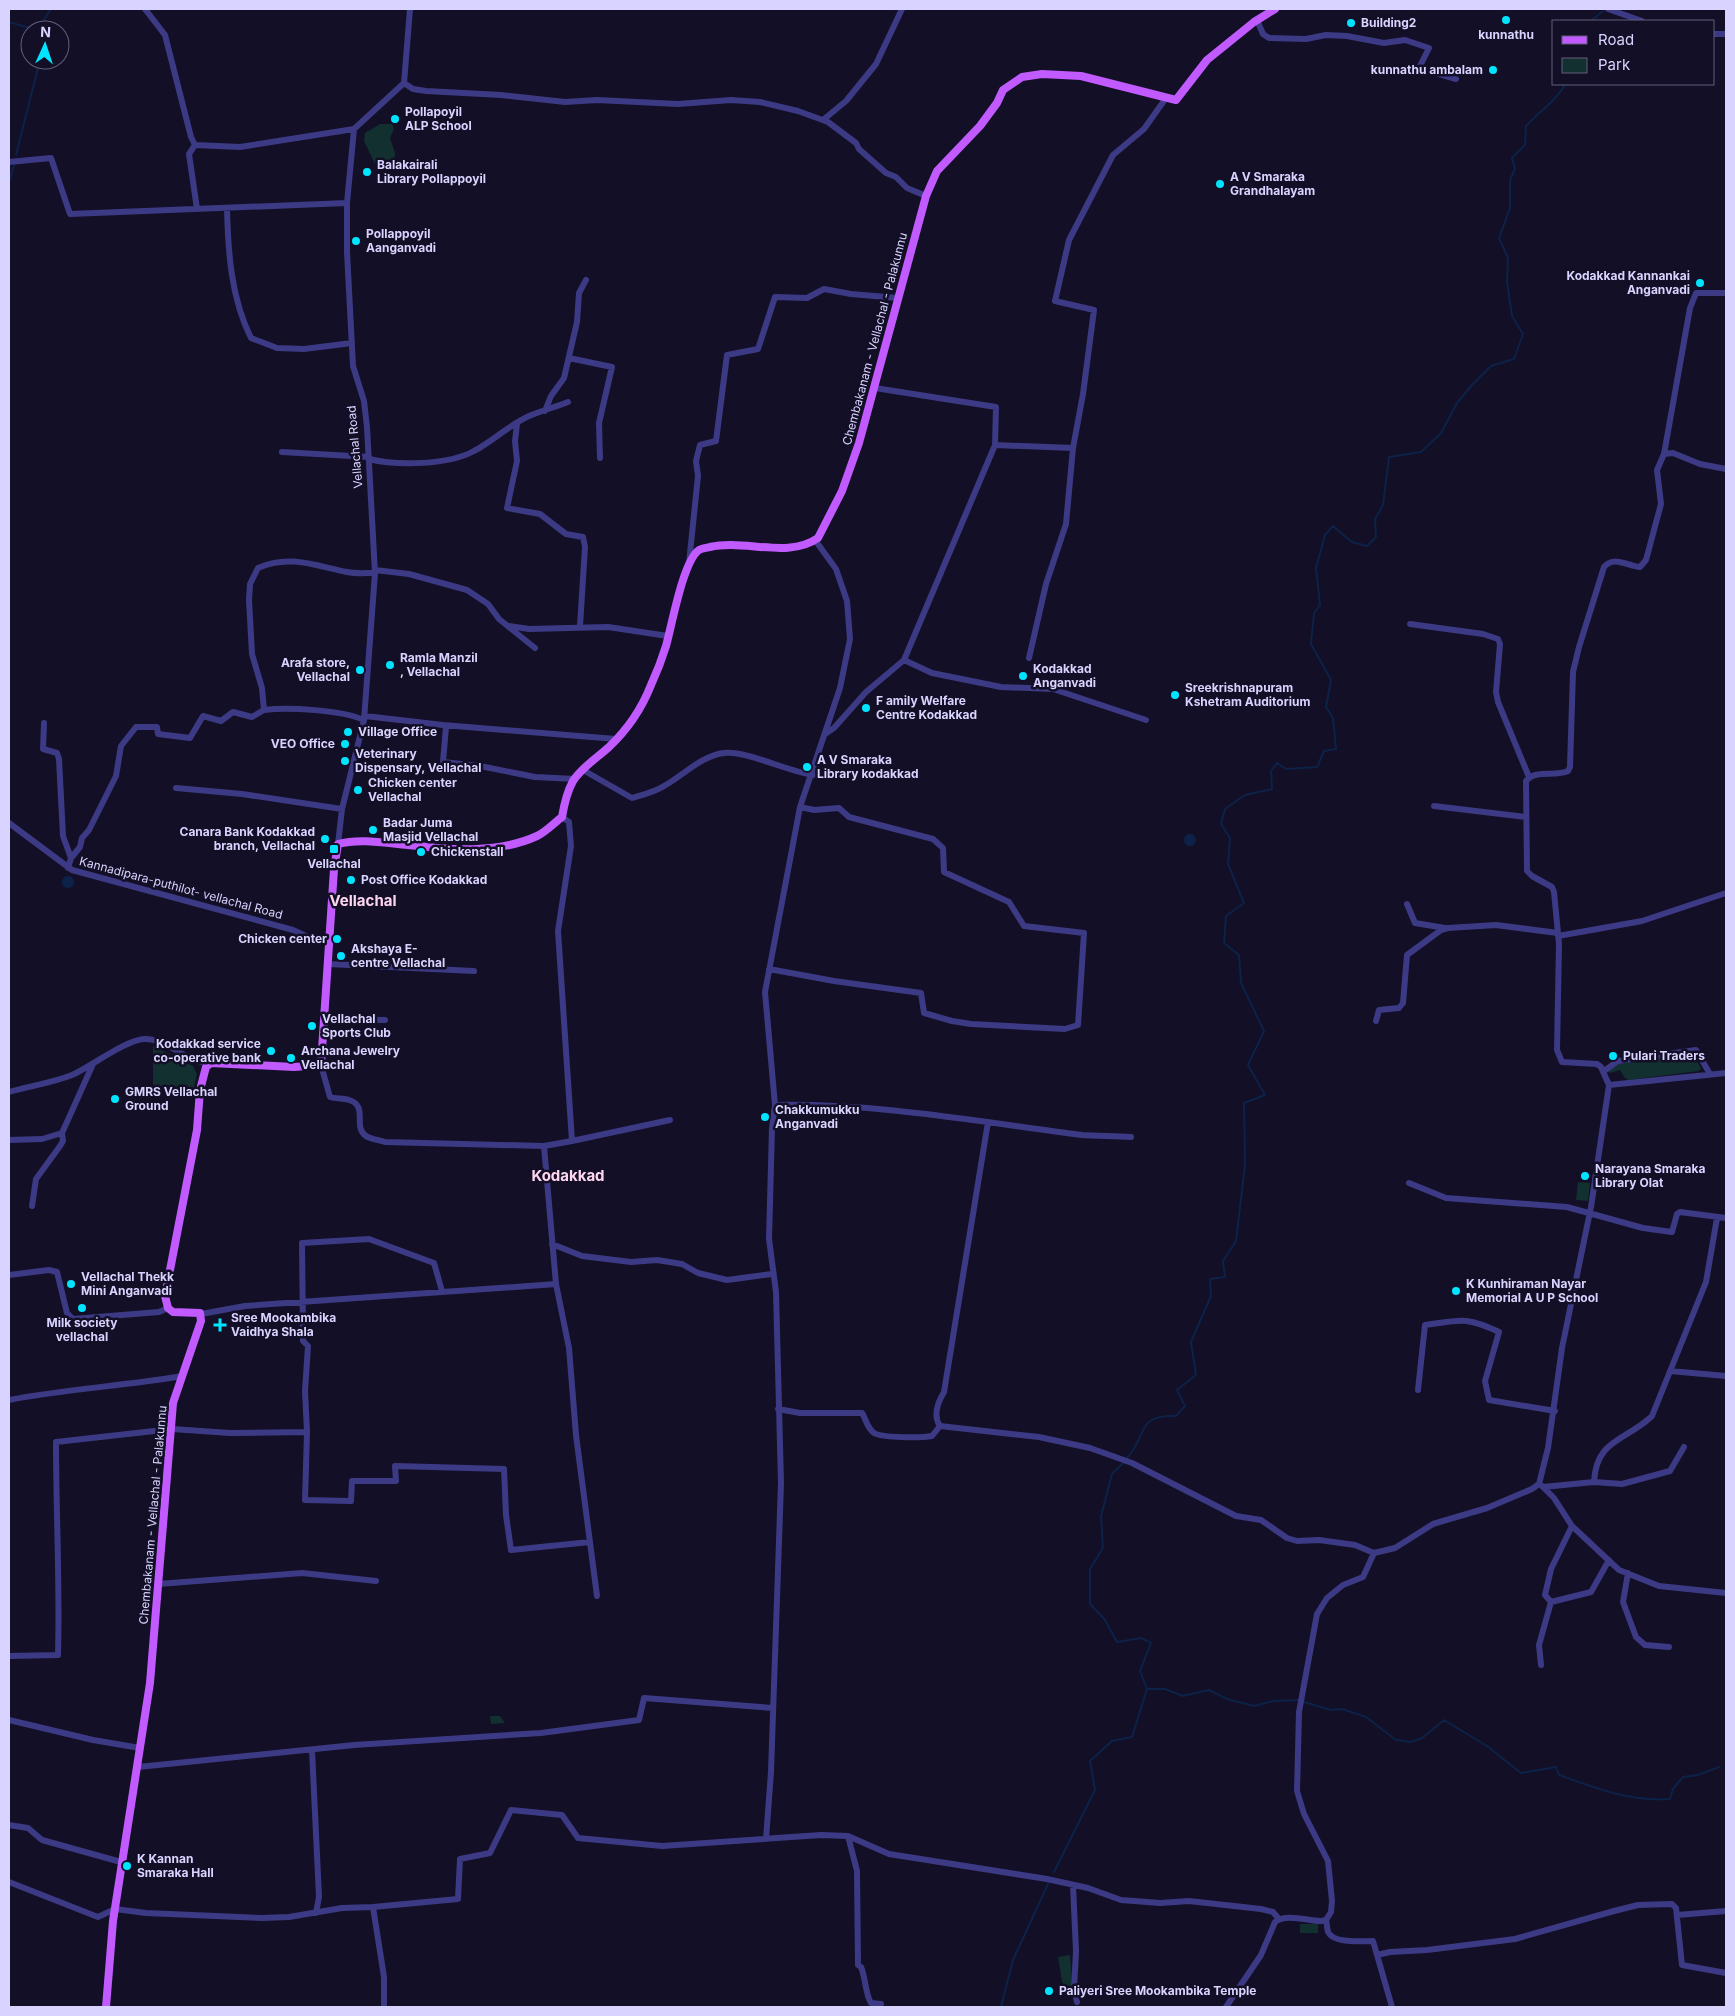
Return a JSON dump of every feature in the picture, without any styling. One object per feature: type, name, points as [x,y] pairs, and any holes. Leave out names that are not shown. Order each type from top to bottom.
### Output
[{"type":"main road","points":[[1166,98],[1176,100],[1207,60],[1257,20],[1275,9]]},
{"type":"main road","name":"Chembakanam - Vellachal - Palakunnu","points":[[815,540],[842,491],[860,443],[926,196],[937,171],[980,126],[1003,90],[1022,77],[1042,74],[1081,76],[1166,98]]},
{"type":"main road","points":[[201,1314],[173,1312],[168,1308],[164,1296],[197,1130],[206,1067],[211,1063],[294,1067],[321,1065],[326,1018],[334,869],[338,844],[368,842],[471,849],[519,842],[539,835],[562,817],[565,802],[575,779],[616,739],[638,712],[651,686],[668,636],[677,597],[689,564],[699,550],[717,545],[791,547],[815,540]]},
{"type":"main road","name":"Chembakanam - Vellachal - Palakunnu","points":[[106,2007],[121,1862],[138,1767],[150,1684],[173,1403],[199,1330],[201,1314]]},
{"type":"street","points":[[145,9],[165,35],[191,137],[195,145]]},
{"type":"street","points":[[195,145],[240,147],[354,130],[404,82],[410,9]]},
{"type":"street","points":[[823,120],[846,101],[876,64],[902,9]]},
{"type":"street","points":[[1608,9],[1639,20]]},
{"type":"street","points":[[1257,20],[1263,34],[1269,38],[1306,39],[1326,35],[1347,36],[1384,43],[1405,40],[1428,48],[1417,72],[1429,71],[1456,79]]},
{"type":"street","points":[[404,82],[413,89],[426,91],[502,94],[565,102],[597,100],[673,104],[690,101],[742,100],[798,111],[823,120],[856,143],[859,149],[886,173],[896,177],[907,188],[926,196]]},
{"type":"street","points":[[1029,658],[1046,584],[1066,524],[1073,448],[1083,394],[1094,310],[1054,301],[1069,240],[1113,155],[1144,129],[1166,98]]},
{"type":"street","name":"Vellachal Road","points":[[338,844],[342,810],[364,718],[375,571],[364,401],[353,366],[347,203],[354,130]]},
{"type":"street","points":[[195,145],[189,154],[197,210]]},
{"type":"street","points":[[9,162],[51,158],[70,214],[347,203]]},
{"type":"street","points":[[227,208],[235,295],[242,320],[250,338],[277,348],[304,349],[352,343]]},
{"type":"street","points":[[545,411],[564,378],[577,322],[580,293],[586,280]]},
{"type":"street","points":[[689,564],[698,476],[696,461],[700,445],[716,442],[727,355],[758,348],[775,297],[807,298],[824,289],[851,294],[898,298]]},
{"type":"street","points":[[1529,777],[1563,774],[1570,767],[1572,688],[1579,646],[1606,563],[1617,561],[1640,567],[1646,560],[1662,504],[1657,470],[1664,454],[1683,341],[1694,296],[1702,291],[1726,293]]},
{"type":"street","points":[[569,358],[612,366],[599,423],[600,458]]},
{"type":"street","points":[[825,734],[834,728],[866,692],[904,660],[995,445],[996,408],[876,388]]},
{"type":"street","points":[[282,452],[414,462],[453,460],[474,452],[517,424],[568,402]]},
{"type":"street","points":[[517,424],[515,442],[517,461],[507,508],[540,514],[566,534],[583,537],[585,547],[580,626]]},
{"type":"street","points":[[995,445],[1073,448]]},
{"type":"street","points":[[1664,454],[1673,453],[1700,464],[1726,469]]},
{"type":"street","points":[[766,1839],[781,1483],[776,1292],[768,1239],[772,1128],[776,1105],[765,992],[800,807],[813,775],[840,688],[850,639],[847,601],[836,569],[815,540]]},
{"type":"street","points":[[264,710],[262,688],[252,654],[249,600],[250,584],[258,568],[270,562],[303,561],[349,573],[375,571],[409,574],[466,590],[488,604],[509,626],[535,648]]},
{"type":"street","points":[[1410,624],[1475,632],[1495,636],[1498,639],[1500,644],[1496,692],[1498,702],[1529,777]]},
{"type":"street","points":[[509,626],[529,629],[580,626],[632,629],[668,636]]},
{"type":"street","points":[[904,660],[932,673],[1001,687],[1053,689],[1146,720]]},
{"type":"street","points":[[68,868],[71,858],[80,847],[82,838],[89,830],[116,776],[121,746],[136,726],[157,727],[158,734],[190,738],[203,716],[221,721],[233,712],[252,717],[264,710],[333,712],[364,718],[616,739]]},
{"type":"street","points":[[44,723],[43,749],[58,753],[63,836],[71,858]]},
{"type":"street","points":[[443,724],[446,728],[443,762],[480,766],[535,777],[575,779]]},
{"type":"street","points":[[583,770],[632,798],[662,788],[704,760],[723,753],[744,755],[793,772],[813,775]]},
{"type":"street","points":[[1529,777],[1526,781],[1527,871],[1554,889],[1558,934],[1557,1050],[1562,1062],[1597,1064],[1604,1071],[1609,1085],[1590,1214],[1562,1348],[1554,1411],[1541,1485]]},
{"type":"street","points":[[176,788],[242,794],[342,810]]},
{"type":"street","points":[[1434,806],[1526,817]]},
{"type":"street","points":[[769,969],[834,981],[921,993],[924,1013],[952,1021],[1065,1029],[1078,1025],[1084,933],[1024,926],[1008,902],[944,872],[943,848],[934,839],[848,817],[840,808],[814,810],[800,807]]},
{"type":"street","points":[[562,817],[569,822],[571,846],[558,931],[572,1141]]},
{"type":"street","name":"Kannadipara-puthilot- vellachal Road","points":[[9,823],[68,868],[293,930],[308,937],[331,939]]},
{"type":"street","points":[[1376,1021],[1379,1010],[1399,1008],[1403,1003],[1407,955],[1441,930],[1496,924],[1558,934],[1642,921],[1726,893]]},
{"type":"street","points":[[1407,904],[1415,923],[1448,928]]},
{"type":"street","points":[[328,964],[474,971]]},
{"type":"street","points":[[326,1018],[385,1020]]},
{"type":"street","points":[[9,1092],[70,1076],[127,1045],[144,1039],[154,1040],[201,1062],[211,1063]]},
{"type":"street","points":[[1604,1071],[1618,1061],[1696,1050],[1710,1074]]},
{"type":"street","points":[[32,1206],[36,1179],[63,1141],[62,1133],[93,1064]]},
{"type":"street","points":[[321,1065],[330,1097],[349,1100],[358,1105],[361,1110],[360,1127],[366,1136],[385,1142],[544,1146],[670,1120]]},
{"type":"street","points":[[1609,1085],[1726,1073]]},
{"type":"street","points":[[776,1105],[812,1104],[915,1112],[1084,1135],[1131,1137]]},
{"type":"street","points":[[988,1122],[944,1392],[937,1410],[936,1421],[940,1426],[1058,1440],[1128,1462],[1236,1516],[1261,1520],[1287,1538],[1297,1541],[1319,1540],[1355,1545],[1374,1553],[1395,1548],[1433,1524],[1487,1508],[1541,1485],[1594,1482],[1622,1484],[1670,1471],[1684,1447]]},
{"type":"street","points":[[9,1140],[42,1139],[62,1133]]},
{"type":"street","points":[[544,1146],[556,1284],[569,1348],[576,1435],[598,1596]]},
{"type":"street","points":[[1409,1183],[1446,1198],[1567,1207],[1643,1228],[1667,1232],[1672,1232],[1677,1214],[1680,1212],[1726,1218]]},
{"type":"street","points":[[1594,1482],[1595,1466],[1610,1444],[1640,1427],[1652,1416],[1706,1282],[1716,1218]]},
{"type":"street","points":[[442,1291],[434,1263],[369,1239],[302,1242],[301,1302],[303,1341],[308,1346],[304,1391],[306,1432],[305,1500],[351,1501],[352,1481],[396,1481],[396,1466],[504,1469],[506,1515],[511,1550],[590,1542]]},
{"type":"street","points":[[552,1244],[582,1256],[632,1262],[657,1260],[682,1264],[698,1273],[727,1280],[772,1274]]},
{"type":"street","points":[[9,1274],[48,1270],[57,1272],[67,1313],[73,1318],[159,1312],[168,1308]]},
{"type":"street","points":[[201,1314],[245,1306],[556,1284]]},
{"type":"street","points":[[1418,1390],[1425,1325],[1461,1320],[1476,1321],[1499,1332],[1485,1381],[1489,1400],[1554,1411]]},
{"type":"street","points":[[1670,1371],[1726,1376]]},
{"type":"street","points":[[9,1400],[69,1389],[118,1387],[182,1376]]},
{"type":"street","points":[[778,1409],[800,1413],[862,1413],[868,1426],[875,1434],[893,1436],[932,1436],[940,1426]]},
{"type":"street","points":[[9,1656],[58,1655],[56,1442],[172,1430],[230,1433],[306,1432]]},
{"type":"street","points":[[1541,1485],[1554,1498],[1572,1526],[1619,1570],[1659,1586],[1726,1593]]},
{"type":"street","points":[[1550,1602],[1545,1595],[1551,1568],[1572,1526]]},
{"type":"street","points":[[1374,1553],[1363,1577],[1343,1585],[1328,1598],[1317,1614],[1300,1705],[1297,1791],[1304,1814],[1328,1861],[1332,1901],[1331,1912],[1326,1920],[1328,1933],[1339,1939],[1373,1942],[1392,2007]]},
{"type":"street","points":[[1550,1602],[1591,1592],[1609,1560]]},
{"type":"street","points":[[158,1584],[302,1573],[376,1581]]},
{"type":"street","points":[[1628,1573],[1624,1602],[1636,1638],[1645,1645],[1669,1647]]},
{"type":"street","points":[[1541,1665],[1539,1644],[1550,1602]]},
{"type":"street","points":[[138,1767],[312,1750],[540,1733],[639,1720],[644,1698],[773,1708]]},
{"type":"street","points":[[9,1720],[93,1740],[140,1748]]},
{"type":"street","points":[[312,1750],[319,1897],[316,1913]]},
{"type":"street","points":[[9,1882],[98,1916],[115,1909],[146,1913],[262,1918],[316,1913],[342,1908],[458,1899],[460,1859],[490,1853],[511,1810],[562,1815],[578,1838],[662,1846],[848,1836],[888,1854],[1073,1885],[1121,1900],[1189,1901],[1261,1909],[1273,1912],[1279,1919]]},
{"type":"street","points":[[9,1825],[28,1828],[42,1840],[121,1862]]},
{"type":"street","points":[[848,1836],[857,1871],[858,1965],[864,1976],[868,1998],[871,2003],[881,2004]]},
{"type":"street","points":[[1073,1885],[1076,1951],[1074,1990],[1077,2002]]},
{"type":"street","points":[[1377,1955],[1514,1939],[1562,1924],[1638,1905],[1672,1904],[1676,1908],[1677,1914],[1682,1965],[1726,1973]]},
{"type":"street","points":[[373,1907],[384,1977],[384,2007]]},
{"type":"street","points":[[1677,1914],[1726,1911]]},
{"type":"street","points":[[1226,2007],[1261,1955],[1275,1922],[1279,1919],[1326,1920]]},
{"type":"green space","points":[[380,124],[392,124],[394,129],[390,138],[395,153],[394,164],[385,166],[375,164],[364,141],[365,133]]},
{"type":"green space","points":[[153,1046],[193,1066],[197,1074],[192,1095],[153,1085]]},
{"type":"green space","points":[[1692,1053],[1701,1068],[1699,1071],[1628,1080],[1620,1070],[1610,1073],[1608,1071],[1619,1064]]},
{"type":"green space","points":[[1578,1182],[1590,1183],[1588,1201],[1576,1200]]},
{"type":"green space","points":[[490,1716],[500,1716],[505,1723],[491,1724]]},
{"type":"green space","points":[[1300,1924],[1318,1924],[1318,1933],[1300,1933]]},
{"type":"green space","points":[[1070,1955],[1073,1992],[1064,1993],[1058,1957]]},
{"type":"water","points":[[1190,834],[1196,840],[1190,846],[1184,840]]},
{"type":"water","points":[[68,876],[74,882],[68,888],[62,882]]},
{"type":"waterway","points":[[44,20],[51,9]]},
{"type":"waterway","points":[[1592,20],[1603,11]]},
{"type":"waterway","points":[[9,22],[20,25]]},
{"type":"waterway","points":[[16,155],[37,70]]},
{"type":"waterway","points":[[1126,1459],[1133,1451],[1148,1423],[1163,1416],[1176,1416],[1185,1406],[1177,1390],[1196,1375],[1191,1342],[1211,1296],[1210,1279],[1225,1277],[1223,1261],[1236,1241],[1245,1165],[1244,1103],[1265,1095],[1248,1065],[1264,1031],[1241,983],[1239,955],[1224,943],[1226,916],[1244,903],[1228,864],[1230,838],[1221,824],[1225,809],[1245,795],[1272,789],[1271,771],[1277,763],[1286,769],[1317,767],[1324,751],[1336,749],[1333,718],[1326,707],[1331,680],[1311,644],[1314,613],[1320,605],[1316,568],[1325,535],[1333,526],[1352,542],[1367,546],[1376,537],[1375,519],[1383,505],[1389,457],[1421,452],[1441,433],[1457,403],[1472,385],[1491,366],[1514,359],[1523,334],[1512,316],[1507,282],[1508,258],[1499,238],[1510,208],[1510,180],[1515,169],[1512,158],[1525,145],[1526,126],[1553,100],[1564,85]]},
{"type":"waterway","points":[[9,182],[14,165]]},
{"type":"waterway","points":[[1054,1872],[1095,1790],[1090,1761],[1112,1741],[1132,1737],[1147,1689],[1140,1671],[1151,1643],[1141,1638],[1117,1642],[1105,1620],[1090,1604],[1090,1569],[1103,1548],[1101,1516],[1112,1474],[1123,1463]]},
{"type":"waterway","points":[[1147,1689],[1165,1689],[1183,1696],[1209,1690],[1227,1699],[1254,1706],[1273,1701],[1299,1700]]},
{"type":"waterway","points":[[1304,1702],[1331,1710],[1342,1709],[1366,1717],[1396,1740],[1411,1742],[1422,1738],[1444,1720],[1487,1746],[1521,1773],[1556,1767],[1559,1775],[1627,1796],[1670,1799],[1673,1789],[1683,1777],[1698,1775],[1719,1767]]},
{"type":"waterway","points":[[1001,2007],[1013,1960],[1048,1884]]},
{"type":"place","name":"kunnathu","points":[[1506,20]]},
{"type":"place","name":"Building2","points":[[1351,23]]},
{"type":"place","name":"kunnathu ambalam","points":[[1493,70]]},
{"type":"place","name":"Pollapoyil ALP School","points":[[395,119]]},
{"type":"place","name":"Balakairali Library Pollappoyil","points":[[367,172]]},
{"type":"place","name":"A V Smaraka Grandhalayam","points":[[1220,184]]},
{"type":"place","name":"Pollappoyil Aanganvadi","points":[[356,241]]},
{"type":"place","name":"Kodakkad Kannankai Anganvadi","points":[[1700,283]]},
{"type":"place","name":"Ramla Manzil , Vellachal","points":[[390,665]]},
{"type":"place","name":"Arafa store, Vellachal","points":[[360,670]]},
{"type":"place","name":"Kodakkad Anganvadi","points":[[1023,676]]},
{"type":"place","name":"Sreekrishnapuram Kshetram Auditorium","points":[[1175,695]]},
{"type":"place","name":"F amily Welfare Centre Kodakkad","points":[[866,708]]},
{"type":"place","name":"Village Office","points":[[348,732]]},
{"type":"place","name":"VEO Office","points":[[345,744]]},
{"type":"place","name":"Veterinary Dispensary, Vellachal","points":[[345,761]]},
{"type":"place","name":"A V Smaraka Library kodakkad","points":[[807,767]]},
{"type":"place","name":"Chicken center Vellachal","points":[[358,790]]},
{"type":"place","name":"Badar Juma Masjid Vellachal","points":[[373,830]]},
{"type":"place","name":"Canara Bank Kodakkad branch, Vellachal","points":[[325,839]]},
{"type":"place","name":"Vellachal","points":[[334,849]]},
{"type":"place","name":"Chickenstall","points":[[421,852]]},
{"type":"place","name":"Post Office Kodakkad","points":[[351,880]]},
{"type":"place","name":"Chicken center","points":[[337,939]]},
{"type":"place","name":"Akshaya E- centre Vellachal","points":[[341,956]]},
{"type":"place","name":"Vellachal Sports Club","points":[[312,1026]]},
{"type":"place","name":"Kodakkad service co-operative bank","points":[[271,1051]]},
{"type":"place","name":"Pulari Traders","points":[[1613,1056]]},
{"type":"place","name":"Archana Jewelry Vellachal","points":[[291,1058]]},
{"type":"place","name":"GMRS Vellachal Ground","points":[[115,1099]]},
{"type":"place","name":"Chakkumukku Anganvadi","points":[[765,1117]]},
{"type":"place","name":"Narayana Smaraka Library Olat","points":[[1585,1176]]},
{"type":"place","name":"Vellachal Thekk Mini Anganvadi","points":[[71,1284]]},
{"type":"place","name":"K Kunhiraman Nayar Memorial A U P School","points":[[1456,1291]]},
{"type":"place","name":"Milk society vellachal","points":[[82,1308]]},
{"type":"place","name":"Sree Mookambika Vaidhya Shala","points":[[220,1325]]},
{"type":"place","name":"K Kannan Smaraka Hall","points":[[127,1866]]},
{"type":"place","name":"Paliyeri Sree Mookambika Temple","points":[[1049,1991]]},
{"type":"district","name":"Vellachal","points":[[363,901]]},
{"type":"district","name":"Kodakkad","points":[[568,1176]]}]
